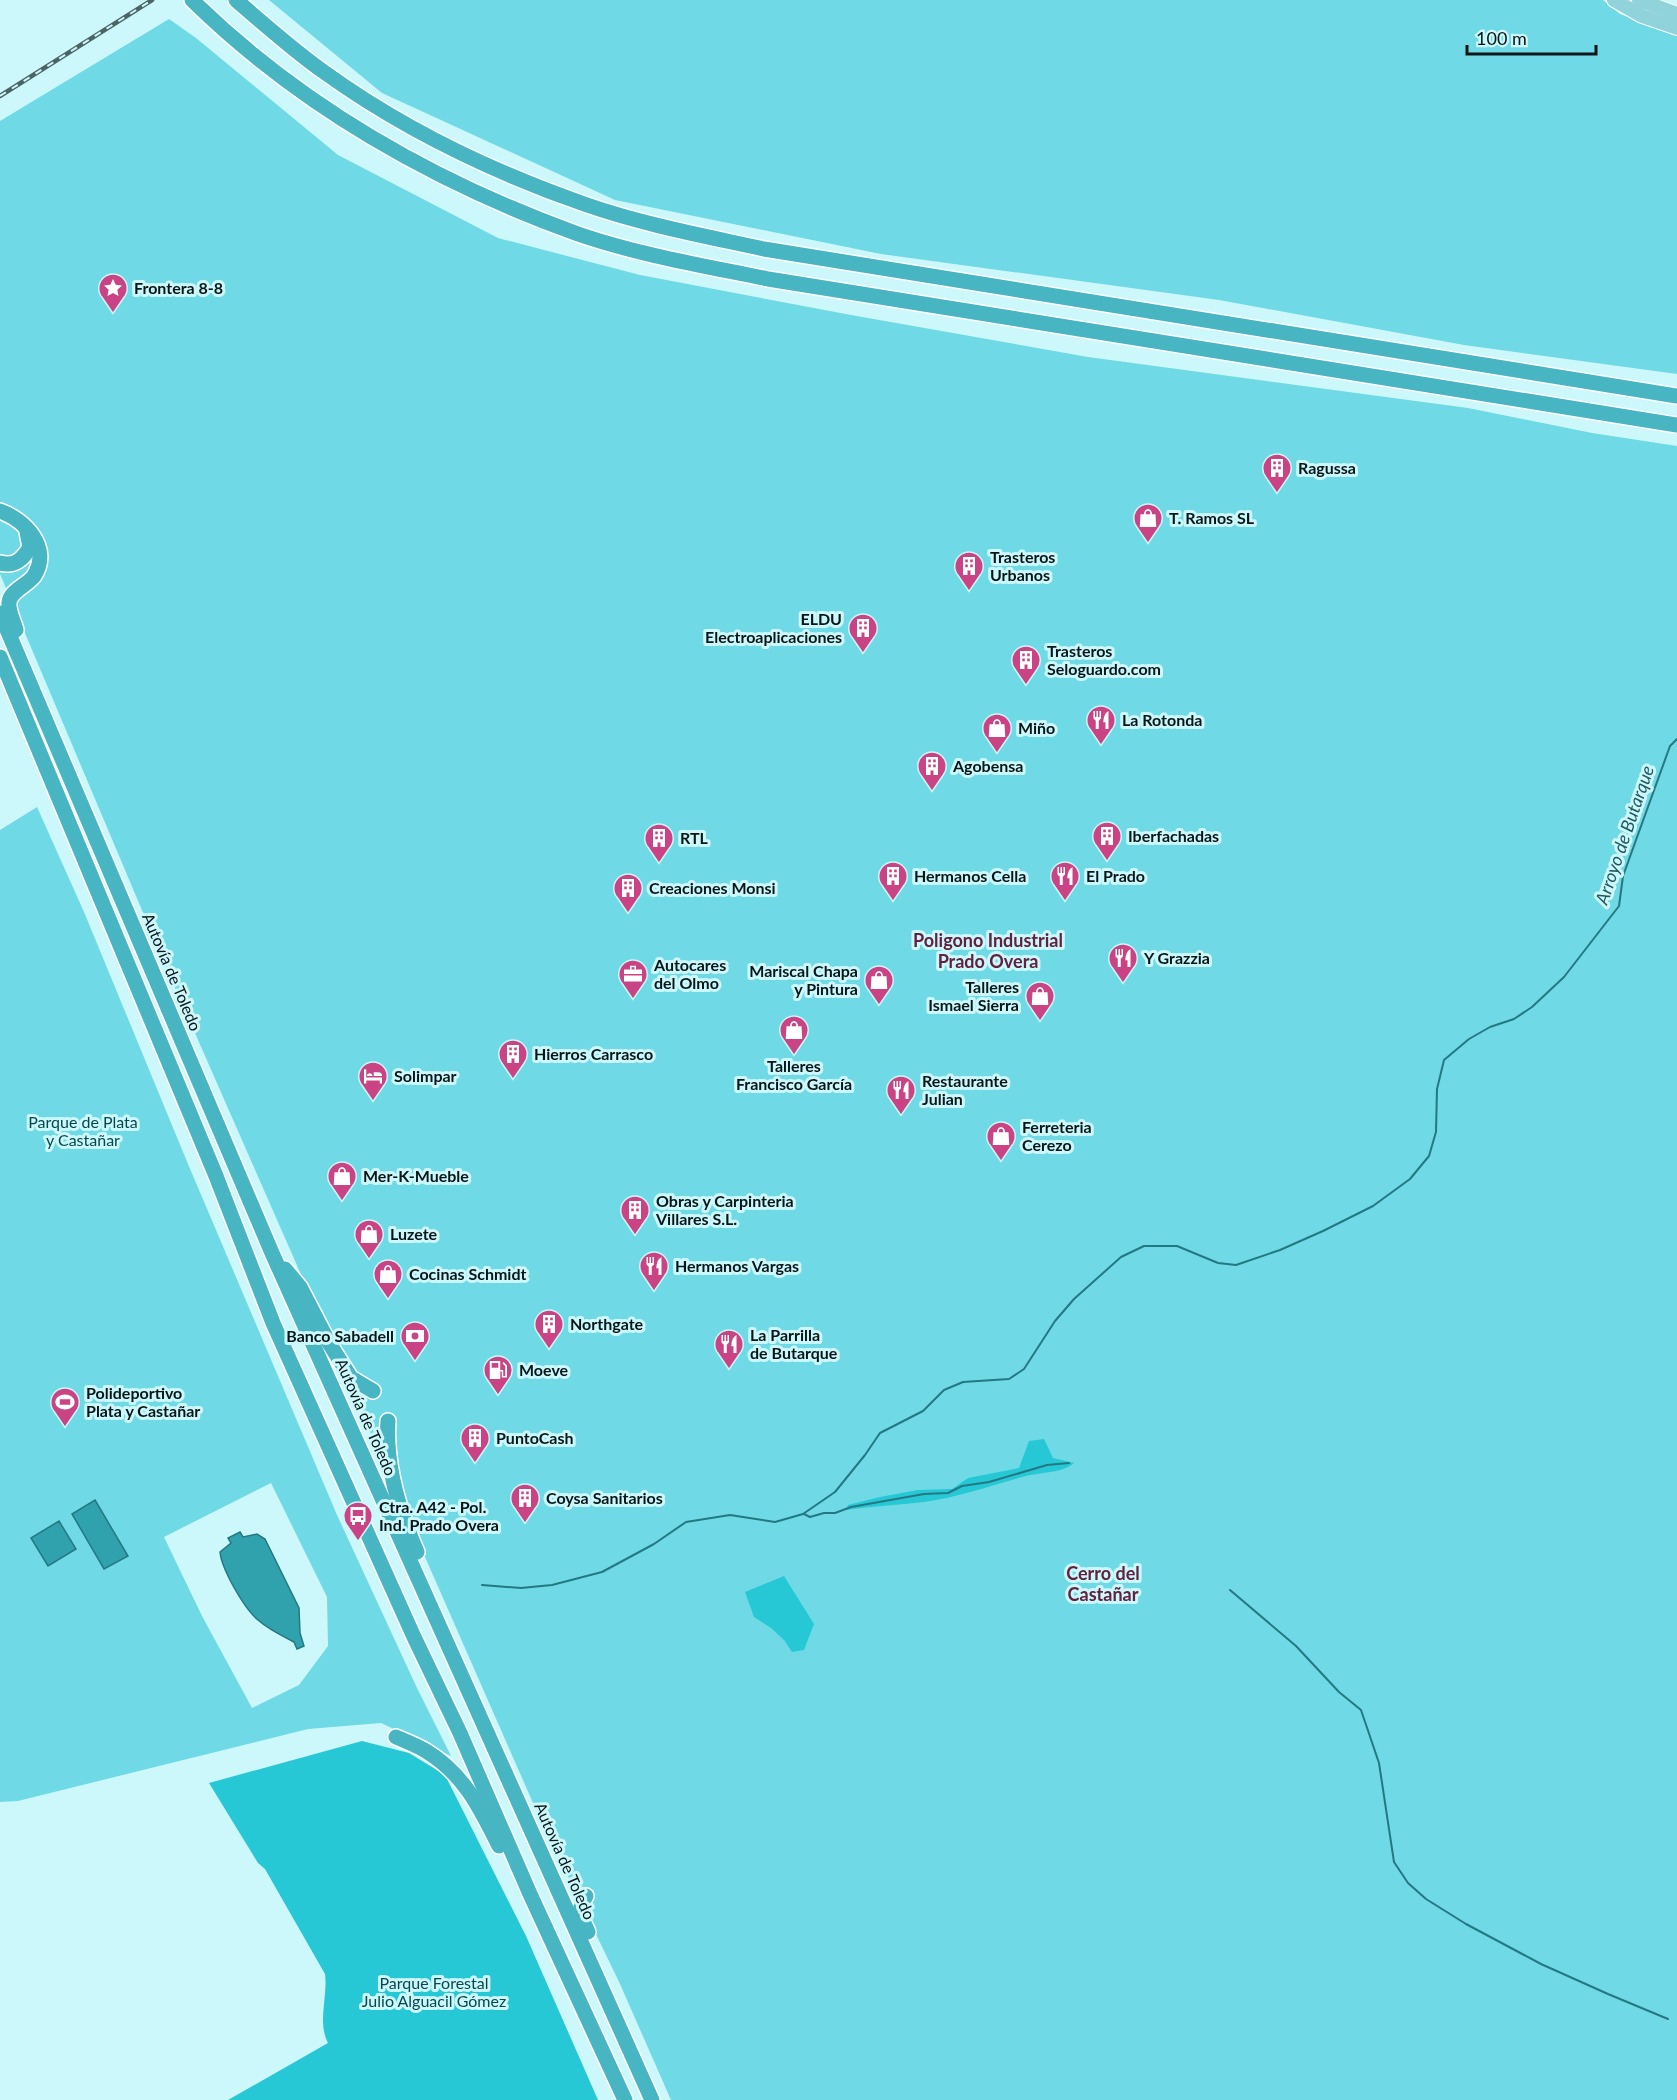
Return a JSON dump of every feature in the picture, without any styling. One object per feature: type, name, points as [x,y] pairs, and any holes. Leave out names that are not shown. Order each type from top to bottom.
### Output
[{"type":"highway","points":[[236,0],[325,73],[430,137],[503,172],[588,205],[672,230],[764,249],[1677,396]]},
{"type":"highway","points":[[196,4],[311,99],[418,164],[494,200],[579,234],[652,255],[768,279],[1677,425]]},
{"type":"highway","points":[[0,511],[15,518],[33,534],[40,555],[39,565],[30,581],[14,593],[8,603],[33,691]]},
{"type":"highway","points":[[0,563],[5,565],[16,563],[24,557],[30,548],[25,527]]},
{"type":"highway","name":"Autovía de Toledo","points":[[0,613],[272,1253],[652,2100]]},
{"type":"highway","points":[[0,657],[216,1176],[273,1323],[625,2100]]},
{"type":"highway","points":[[0,686],[72,831]]},
{"type":"highway","points":[[272,1253],[300,1287],[329,1343],[351,1378],[373,1391]]},
{"type":"highway","points":[[388,1421],[388,1448],[399,1498],[413,1544],[447,1621],[456,1665]]},
{"type":"highway","points":[[396,1737],[425,1750],[449,1768],[474,1797],[501,1851],[530,1894]]},
{"type":"highway","points":[[529,1824],[543,1835],[569,1891],[575,1896],[586,1896],[579,1907],[580,1916],[631,2027],[636,2063]]},
{"type":"main road","points":[[1614,0],[1642,16],[1677,28]]},
{"type":"main road","points":[[1639,0],[1677,14]]},
{"type":"green space","points":[[269,0],[1603,0],[1620,14],[1677,34],[1677,374],[1464,345],[1219,300],[881,254],[615,200],[382,93]]},
{"type":"green space","points":[[169,19],[196,38],[338,155],[498,238],[640,275],[1088,357],[1468,408],[1592,433],[1677,446],[1677,2100],[671,2100],[620,1984],[537,1812],[166,967],[0,574],[0,121]]},
{"type":"green space","name":"Parque de Plata y Castañar","points":[[37,807],[84,912],[337,1515],[451,1756],[381,1723],[308,1729],[18,1801],[0,1802],[0,830]],"holes":[[[271,1483],[327,1597],[328,1646],[299,1685],[252,1708],[202,1616],[164,1537]]]},
{"type":"green space","points":[[1044,1439],[1053,1458],[1074,1463],[1058,1470],[1026,1476],[937,1500],[846,1510],[848,1505],[880,1497],[918,1490],[952,1489],[968,1478],[1019,1468],[1029,1441]]},
{"type":"green space","points":[[784,1576],[814,1624],[804,1650],[792,1652],[784,1640],[771,1628],[754,1617],[745,1592]]},
{"type":"green space","name":"Parque Forestal Julio Alguacil Gómez","points":[[362,1741],[409,1753],[445,1775],[526,1936],[598,2100],[228,2100],[328,2043],[323,2026],[326,1983],[325,1974],[265,1869],[258,1863],[209,1783]]},
{"type":"shaded area","points":[[95,1500],[128,1556],[104,1569],[72,1514]]},
{"type":"shaded area","points":[[59,1521],[76,1549],[48,1566],[31,1538]]},
{"type":"shaded area","points":[[240,1532],[243,1537],[257,1534],[265,1539],[299,1608],[300,1633],[304,1646],[297,1649],[294,1642],[256,1619],[231,1582],[221,1560],[220,1552],[231,1543],[228,1538]]},
{"type":"waterway","name":"Arroyo de Butarque","points":[[482,1585],[521,1588],[552,1585],[602,1572],[654,1544],[686,1522],[730,1515],[775,1522],[803,1514],[835,1492],[880,1433],[923,1411],[944,1390],[963,1382],[1009,1379],[1024,1369],[1055,1321],[1074,1299],[1121,1257],[1144,1246],[1177,1246],[1218,1263],[1236,1265],[1280,1250],[1373,1206],[1410,1179],[1429,1156],[1436,1132],[1437,1089],[1444,1060],[1469,1039],[1490,1027],[1514,1019],[1532,1007],[1564,977],[1619,906],[1623,876],[1670,746],[1677,739]]},
{"type":"waterway","points":[[804,1514],[810,1517],[924,1494],[948,1493],[962,1486],[989,1482],[1047,1465],[1069,1463]]},
{"type":"waterway","points":[[1230,1590],[1296,1646],[1339,1692],[1361,1710],[1379,1763],[1394,1862],[1408,1883],[1426,1899],[1466,1924],[1541,1964],[1668,2019]]},
{"type":"railway","points":[[0,96],[152,0]]},
{"type":"place","name":"Frontera 8-8","points":[[113,314]]},
{"type":"place","name":"Ragussa","points":[[1277,494]]},
{"type":"place","name":"T. Ramos SL","points":[[1148,544]]},
{"type":"place","name":"Trasteros Urbanos","points":[[969,592]]},
{"type":"place","name":"ELDU Electroaplicaciones","points":[[863,654]]},
{"type":"place","name":"Trasteros Seloguardo.com","points":[[1026,686]]},
{"type":"place","name":"La Rotonda","points":[[1101,746]]},
{"type":"place","name":"Miño","points":[[997,754]]},
{"type":"place","name":"Agobensa","points":[[932,792]]},
{"type":"place","name":"Iberfachadas","points":[[1107,862]]},
{"type":"place","name":"RTL","points":[[659,864]]},
{"type":"place","name":"Hermanos Cella","points":[[893,902]]},
{"type":"place","name":"El Prado","points":[[1065,902]]},
{"type":"place","name":"Creaciones Monsi","points":[[628,914]]},
{"type":"place","name":"Y Grazzia","points":[[1123,984]]},
{"type":"place","name":"Autocares del Olmo","points":[[633,1000]]},
{"type":"place","name":"Mariscal Chapa y Pintura","points":[[879,1006]]},
{"type":"place","name":"Talleres Ismael Sierra","points":[[1040,1022]]},
{"type":"place","name":"Talleres Francisco García","points":[[794,1056]]},
{"type":"place","name":"Hierros Carrasco","points":[[513,1080]]},
{"type":"place","name":"Solimpar","points":[[373,1102]]},
{"type":"place","name":"Restaurante Julian","points":[[901,1116]]},
{"type":"place","name":"Ferreteria Cerezo","points":[[1001,1162]]},
{"type":"place","name":"Mer-K-Mueble","points":[[342,1202]]},
{"type":"place","name":"Obras y Carpinteria Villares S.L.","points":[[635,1236]]},
{"type":"place","name":"Luzete","points":[[369,1260]]},
{"type":"place","name":"Hermanos Vargas","points":[[654,1292]]},
{"type":"place","name":"Cocinas Schmidt","points":[[388,1300]]},
{"type":"place","name":"Northgate","points":[[549,1350]]},
{"type":"place","name":"Banco Sabadell","points":[[415,1362]]},
{"type":"place","name":"La Parrilla de Butarque","points":[[729,1370]]},
{"type":"place","name":"Moeve","points":[[498,1396]]},
{"type":"place","name":"Polideportivo Plata y Castañar","points":[[65,1428]]},
{"type":"place","name":"PuntoCash","points":[[475,1464]]},
{"type":"place","name":"Coysa Sanitarios","points":[[525,1524]]},
{"type":"place","name":"Ctra. A42 - Pol. Ind. Prado Overa","points":[[358,1542]]},
{"type":"district","name":"Poligono Industrial Prado Overa","points":[[988,951]]},
{"type":"district","name":"Cerro del Castañar","points":[[1103,1584]]}]
